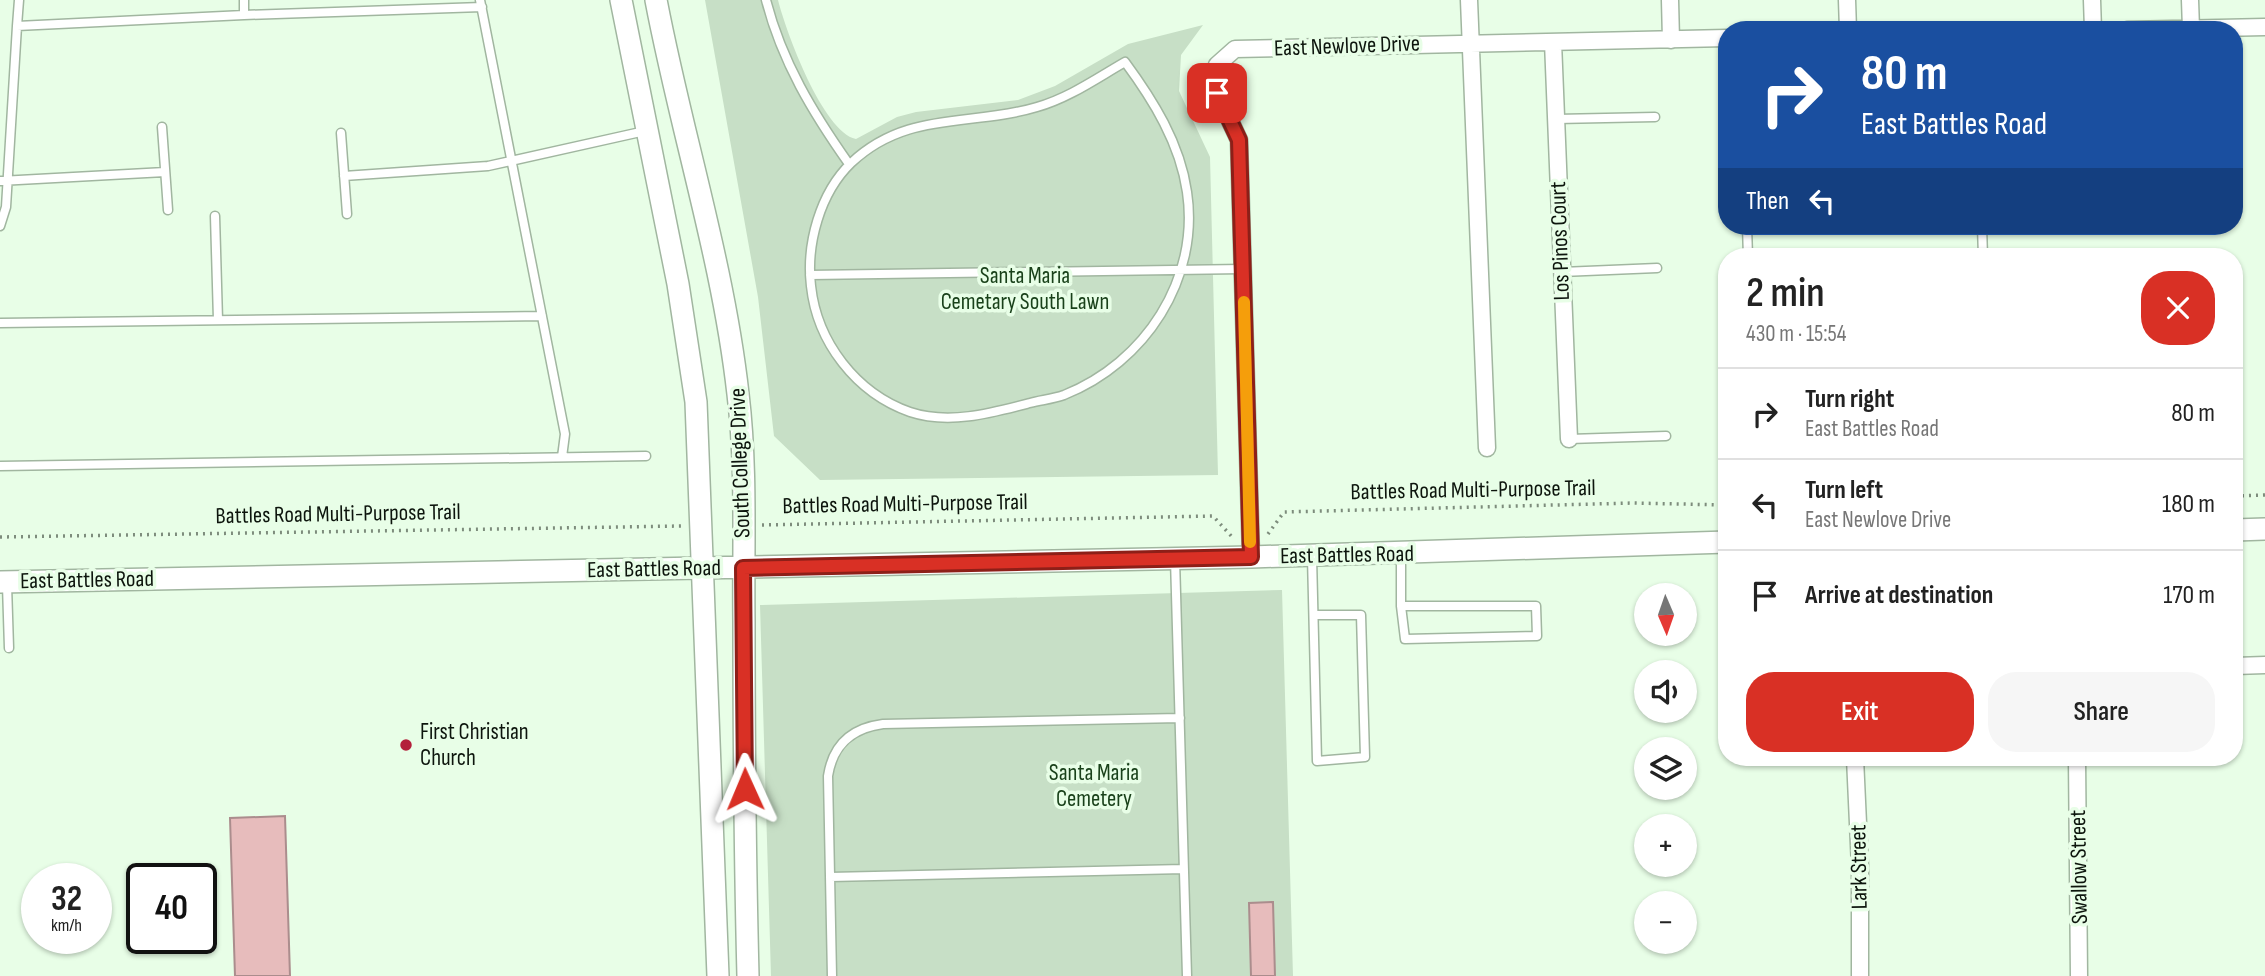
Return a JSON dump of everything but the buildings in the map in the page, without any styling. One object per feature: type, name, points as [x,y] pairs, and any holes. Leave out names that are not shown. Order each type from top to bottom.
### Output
[{"type":"street","name":"South College Drive","points":[[621,0],[689,343],[696,402],[718,976]]},
{"type":"street","name":"South College Drive","points":[[656,0],[668,66],[706,213],[730,334],[742,444],[748,976]]},
{"type":"street","points":[[1469,0],[1487,448]]},
{"type":"street","points":[[1670,0],[1671,40]]},
{"type":"street","points":[[1847,0],[1848,21]]},
{"type":"street","points":[[2092,0],[2093,21]]},
{"type":"street","points":[[2190,0],[2191,21]]},
{"type":"street","points":[[2243,28],[2265,27]]},
{"type":"street","name":"East Newlove Drive","points":[[1251,557],[1239,140],[1217,93],[1217,65],[1234,49],[1718,38]]},
{"type":"street","name":"Los Pinos Court","points":[[1553,42],[1569,439]]},
{"type":"street","points":[[2243,530],[2265,529]]},
{"type":"street","name":"East Battles Road","points":[[4,582],[1175,559],[1718,542]]},
{"type":"street","points":[[2243,666],[2265,665]]},
{"type":"street","name":"Lark Street","points":[[1855,766],[1860,867],[1860,976]]},
{"type":"street","name":"Swallow Street","points":[[2077,766],[2079,976]]},
{"type":"lane","points":[[0,226],[6,207],[3,182],[19,0]]},
{"type":"lane","points":[[244,0],[244,15]]},
{"type":"lane","points":[[766,0],[773,28],[799,87],[849,164]]},
{"type":"lane","points":[[17,26],[481,4],[565,434],[562,457]]},
{"type":"lane","points":[[1125,62],[1154,101],[1178,155],[1187,192],[1188,229],[1182,270],[1162,315],[1138,347],[1106,373],[1064,395],[986,415],[951,418],[911,412],[880,398],[854,377],[832,350],[819,326],[810,275],[811,245],[819,216],[831,190],[849,164],[875,143],[904,129],[937,121],[1008,115],[1039,107],[1068,95],[1125,62]]},
{"type":"lane","points":[[1555,119],[1655,117]]},
{"type":"lane","points":[[162,127],[168,210]]},
{"type":"lane","points":[[344,176],[488,166],[647,131]]},
{"type":"lane","points":[[341,133],[347,214]]},
{"type":"lane","points":[[3,182],[165,172]]},
{"type":"lane","points":[[215,216],[218,320]]},
{"type":"lane","points":[[1561,272],[1657,268]]},
{"type":"lane","points":[[810,275],[1243,270]]},
{"type":"lane","points":[[0,323],[542,316]]},
{"type":"lane","points":[[1569,439],[1666,436]]},
{"type":"lane","points":[[0,466],[646,456]]},
{"type":"lane","points":[[1401,553],[1401,606],[1405,639],[1537,636],[1536,606],[1401,606]]},
{"type":"lane","points":[[1312,555],[1317,761],[1365,757],[1361,615],[1314,615]]},
{"type":"lane","points":[[1175,559],[1186,976]]},
{"type":"lane","points":[[4,582],[9,648]]},
{"type":"lane","points":[[832,976],[830,762],[835,750],[846,738],[864,726],[1180,718]]},
{"type":"lane","points":[[830,877],[1184,869]]},
{"type":"path","points":[[2243,496],[2265,495]]},
{"type":"path","name":"Battles Road Multi-Purpose Trail","points":[[743,526],[1213,516],[1251,557],[1284,512],[1633,503],[1718,505]]},
{"type":"path","name":"Battles Road Multi-Purpose Trail","points":[[0,537],[701,526]]},
{"type":"green space","name":"Santa Maria Cemetary South Lawn","points":[[705,0],[778,0],[797,56],[819,100],[831,119],[856,139],[897,117],[916,112],[1018,100],[1055,86],[1128,44],[1203,25],[1181,55],[1179,91],[1210,157],[1218,475],[820,480],[774,436],[758,297]]},
{"type":"green space","name":"Santa Maria Cemetery","points":[[1282,590],[1293,976],[771,976],[760,605]]},
{"type":"slow traffic","points":[[1244,302],[1250,542]]},
{"type":"place","name":"First Christian Church","points":[[406,745]]},
{"type":"route","points":[[745,789],[743,568],[1251,557],[1239,140],[1217,93]]}]
